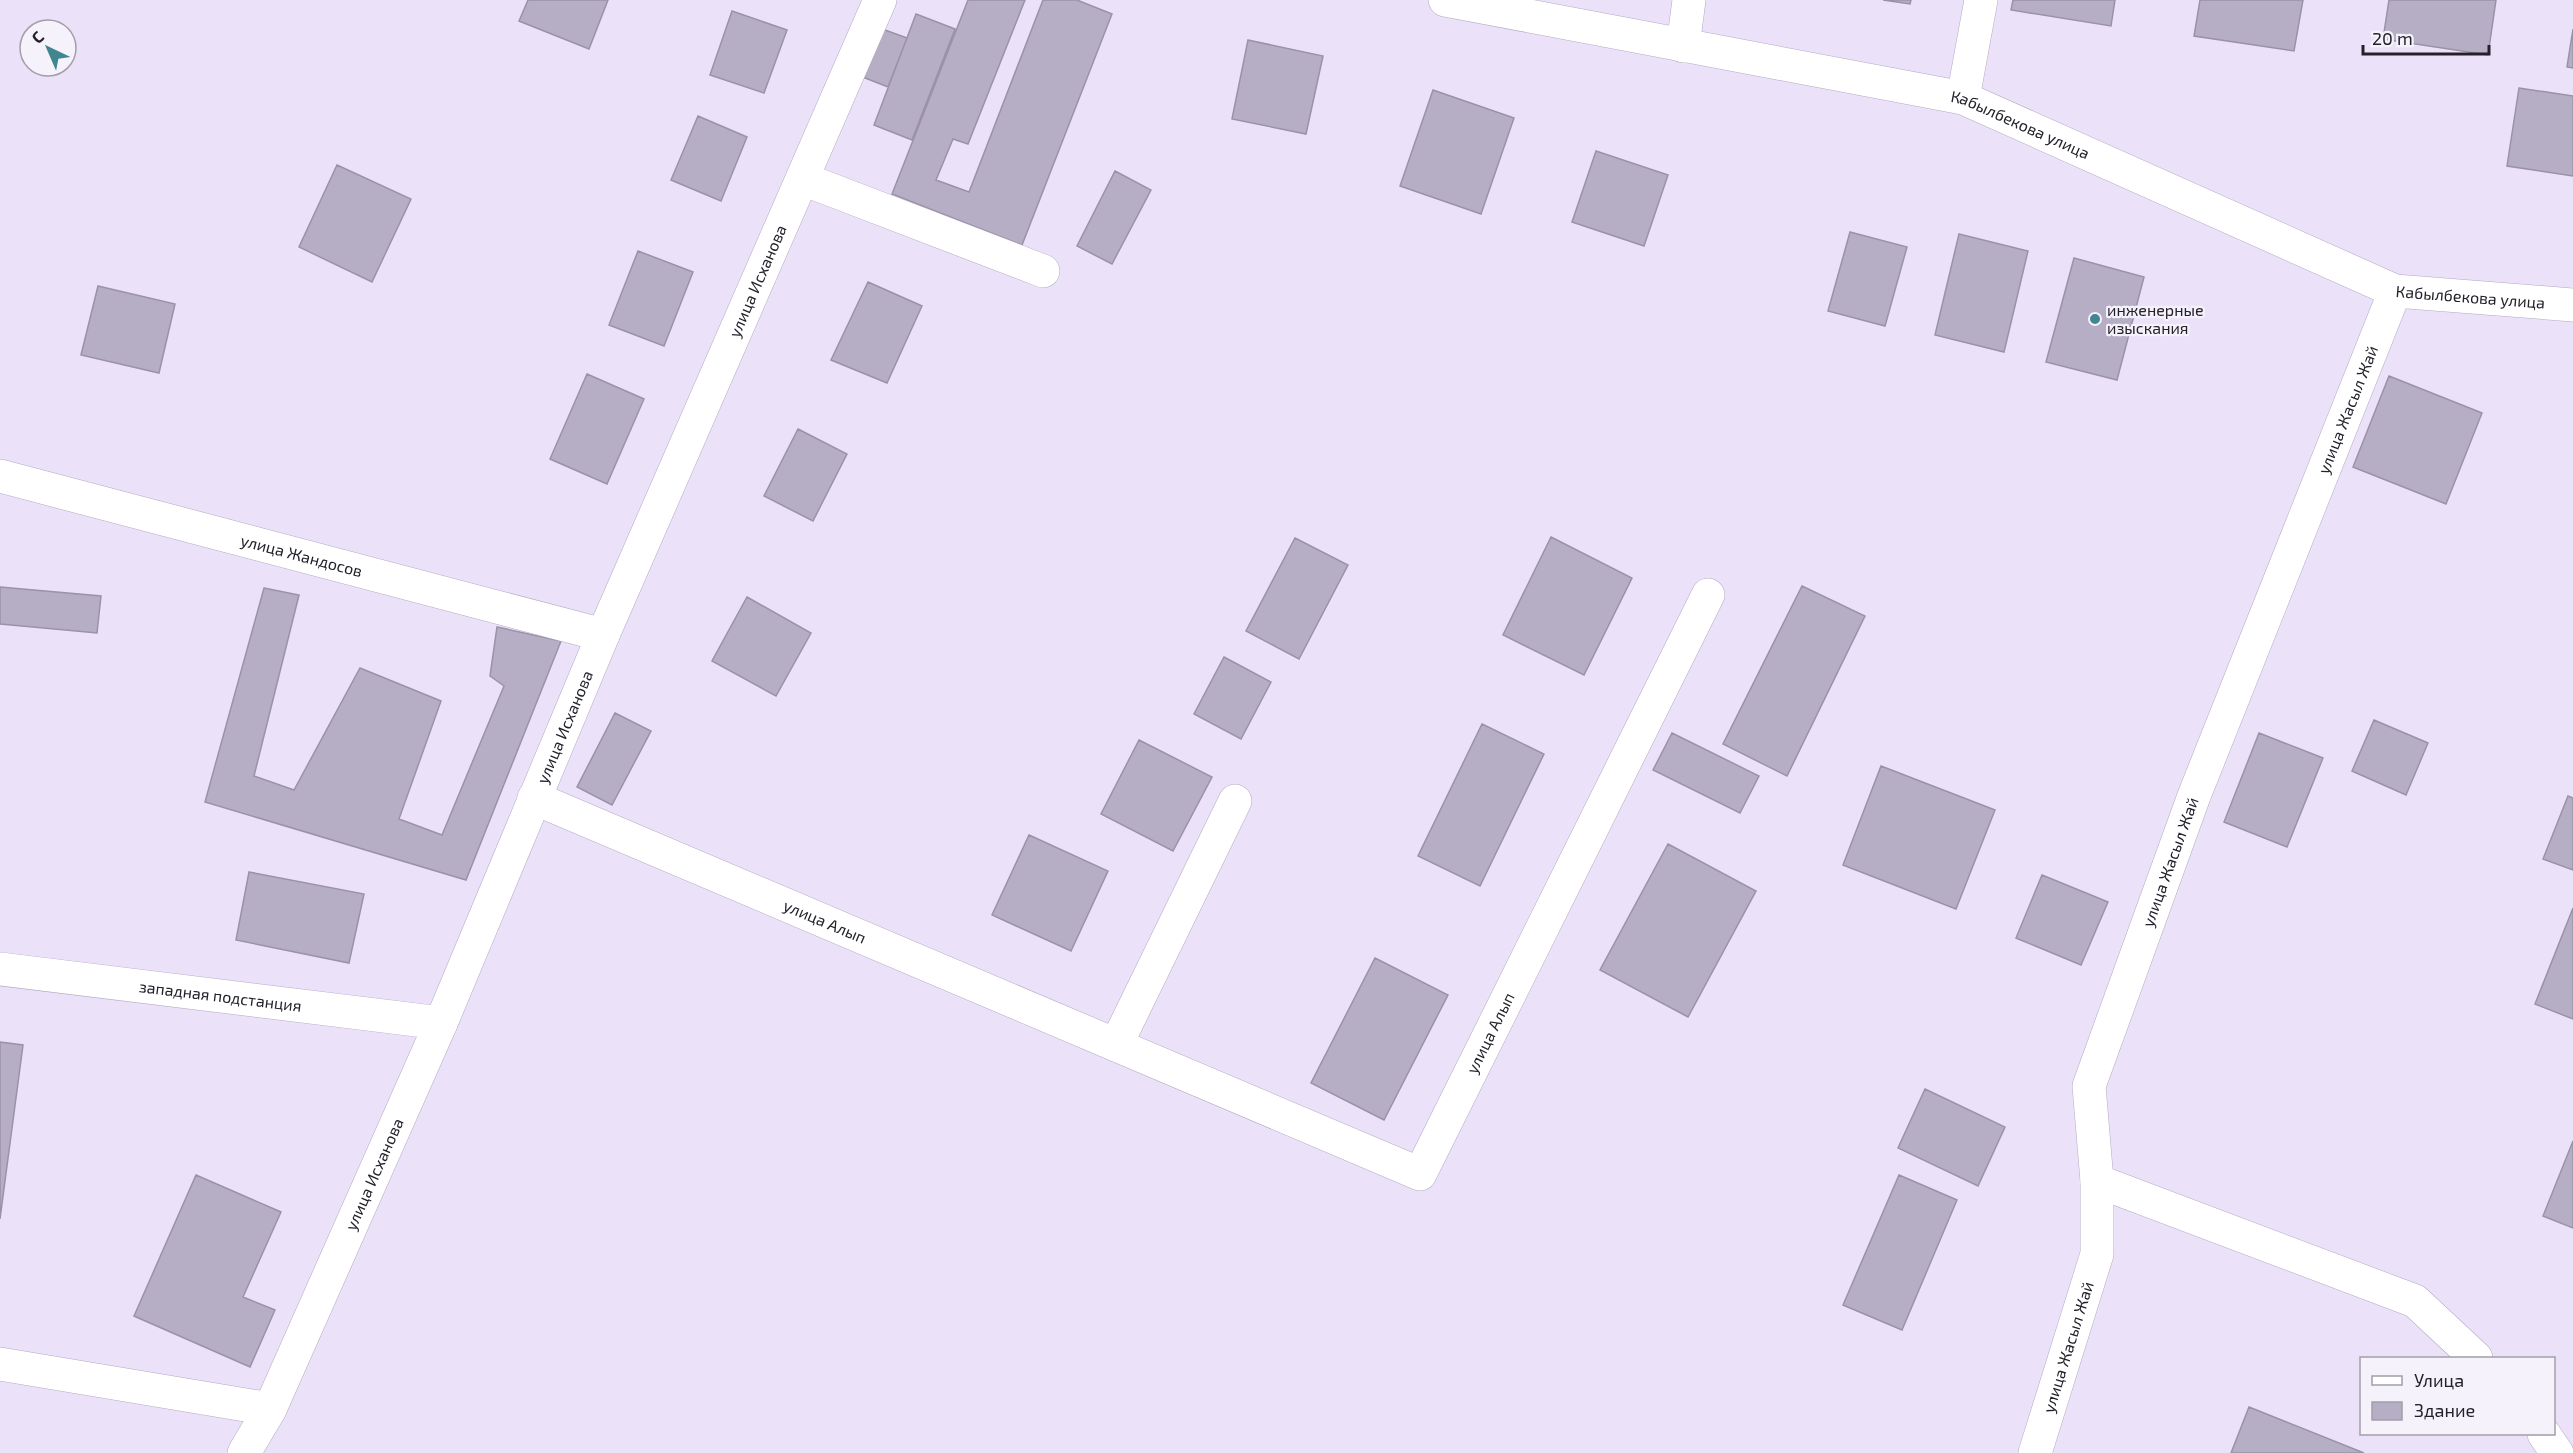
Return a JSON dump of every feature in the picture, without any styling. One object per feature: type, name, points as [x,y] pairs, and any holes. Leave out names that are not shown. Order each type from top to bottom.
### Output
[{"type":"street","name":"улица Исханова","points":[[244,1453],[270,1409],[441,1023],[603,634],[880,0]]},
{"type":"street","name":"Кабылбекова улица","points":[[1445,0],[1963,98],[2395,291],[2573,305]]},
{"type":"street","points":[[1683,45],[1689,0]]},
{"type":"street","points":[[1963,98],[1981,0]]},
{"type":"street","points":[[802,179],[1043,271]]},
{"type":"street","name":"улица Жасыл Жай","points":[[2035,1453],[2097,1254],[2097,1181],[2089,1086],[2194,796],[2395,291]]},
{"type":"street","name":"улица Жандосов","points":[[0,476],[603,634]]},
{"type":"street","name":"улица Алып","points":[[534,798],[1420,1174],[1708,595]]},
{"type":"street","points":[[1116,1045],[1235,801]]},
{"type":"street","name":"западная подстанция","points":[[0,969],[441,1023]]},
{"type":"street","points":[[2097,1181],[2415,1301],[2474,1357]]},
{"type":"street","points":[[0,1364],[270,1409]]},
{"type":"street","points":[[2545,1435],[2557,1453]]},
{"type":"building","points":[[528,0],[608,0],[589,49],[519,21]]},
{"type":"building","points":[[968,0],[1025,0],[968,144],[953,139],[936,180],[969,192],[1043,0],[1077,0],[1112,14],[1022,245],[892,194]]},
{"type":"building","points":[[1883,0],[1911,0],[1910,4]]},
{"type":"building","points":[[2013,0],[2115,0],[2111,26],[2011,10]]},
{"type":"building","points":[[2200,0],[2303,0],[2294,51],[2194,36]]},
{"type":"building","points":[[2389,0],[2496,0],[2488,55],[2383,39]]},
{"type":"building","points":[[732,11],[787,30],[764,93],[710,75]]},
{"type":"building","points":[[916,14],[955,29],[912,140],[874,125]]},
{"type":"building","points":[[874,26],[907,38],[888,87],[855,74]]},
{"type":"building","points":[[2573,29],[2573,68],[2567,67]]},
{"type":"building","points":[[1248,40],[1323,56],[1306,134],[1232,119]]},
{"type":"building","points":[[2519,88],[2573,96],[2573,176],[2507,166]]},
{"type":"building","points":[[1433,90],[1514,118],[1481,214],[1400,186]]},
{"type":"building","points":[[698,116],[747,137],[721,201],[671,180]]},
{"type":"building","points":[[1596,151],[1668,175],[1644,246],[1572,222]]},
{"type":"building","points":[[337,165],[411,199],[372,282],[299,247]]},
{"type":"building","points":[[1115,171],[1151,190],[1112,264],[1077,246]]},
{"type":"building","points":[[1850,232],[1907,247],[1885,326],[1828,311]]},
{"type":"building","points":[[1959,234],[2028,251],[2004,352],[1935,335]]},
{"type":"building","points":[[638,251],[693,272],[664,346],[609,325]]},
{"type":"building","name":"инженерные изыскания","points":[[2074,258],[2144,277],[2117,380],[2046,362]]},
{"type":"building","points":[[868,282],[922,306],[887,383],[831,360]]},
{"type":"building","points":[[98,286],[175,304],[159,373],[81,355]]},
{"type":"building","points":[[587,374],[644,399],[607,484],[550,459]]},
{"type":"building","points":[[2389,376],[2482,413],[2446,504],[2353,467]]},
{"type":"building","points":[[798,429],[847,454],[813,521],[764,496]]},
{"type":"building","points":[[1551,537],[1632,578],[1584,675],[1503,635]]},
{"type":"building","points":[[1295,538],[1348,565],[1299,659],[1246,631]]},
{"type":"building","points":[[1802,586],[1865,616],[1787,776],[1723,744]]},
{"type":"building","points":[[0,587],[101,596],[97,633],[0,624]]},
{"type":"building","points":[[264,588],[299,595],[254,776],[294,790],[360,668],[441,701],[399,819],[442,835],[504,686],[490,676],[497,627],[561,641],[466,880],[205,802]]},
{"type":"building","points":[[747,597],[811,633],[776,696],[712,661]]},
{"type":"building","points":[[1224,657],[1271,682],[1241,739],[1194,714]]},
{"type":"building","points":[[615,713],[651,731],[612,805],[577,787]]},
{"type":"building","points":[[2374,720],[2428,743],[2406,795],[2352,771]]},
{"type":"building","points":[[1482,724],[1544,754],[1480,886],[1418,856]]},
{"type":"building","points":[[1672,733],[1759,776],[1740,813],[1653,770]]},
{"type":"building","points":[[2259,733],[2323,758],[2287,847],[2224,822]]},
{"type":"building","points":[[1139,740],[1212,777],[1173,851],[1101,814]]},
{"type":"building","points":[[1881,766],[1995,810],[1956,909],[1843,865]]},
{"type":"building","points":[[2568,796],[2573,798],[2573,870],[2543,859]]},
{"type":"building","points":[[1029,835],[1108,871],[1071,951],[992,915]]},
{"type":"building","points":[[1668,844],[1756,891],[1688,1017],[1600,970]]},
{"type":"building","points":[[249,872],[364,894],[349,963],[236,940]]},
{"type":"building","points":[[2042,875],[2108,902],[2081,965],[2016,938]]},
{"type":"building","points":[[2573,908],[2573,1019],[2535,1004]]},
{"type":"building","points":[[1375,958],[1448,995],[1384,1120],[1311,1083]]},
{"type":"building","points":[[0,1042],[23,1045],[0,1219]]},
{"type":"building","points":[[1925,1089],[2005,1127],[1978,1186],[1898,1148]]},
{"type":"building","points":[[2573,1141],[2573,1228],[2543,1216]]},
{"type":"building","points":[[196,1175],[281,1212],[243,1297],[275,1310],[250,1367],[134,1316]]},
{"type":"building","points":[[1899,1175],[1957,1200],[1902,1330],[1843,1305]]},
{"type":"building","points":[[2249,1407],[2364,1453],[2231,1453]]},
{"type":"place","name":"инженерные изыскания","points":[[2095,319]]}]
